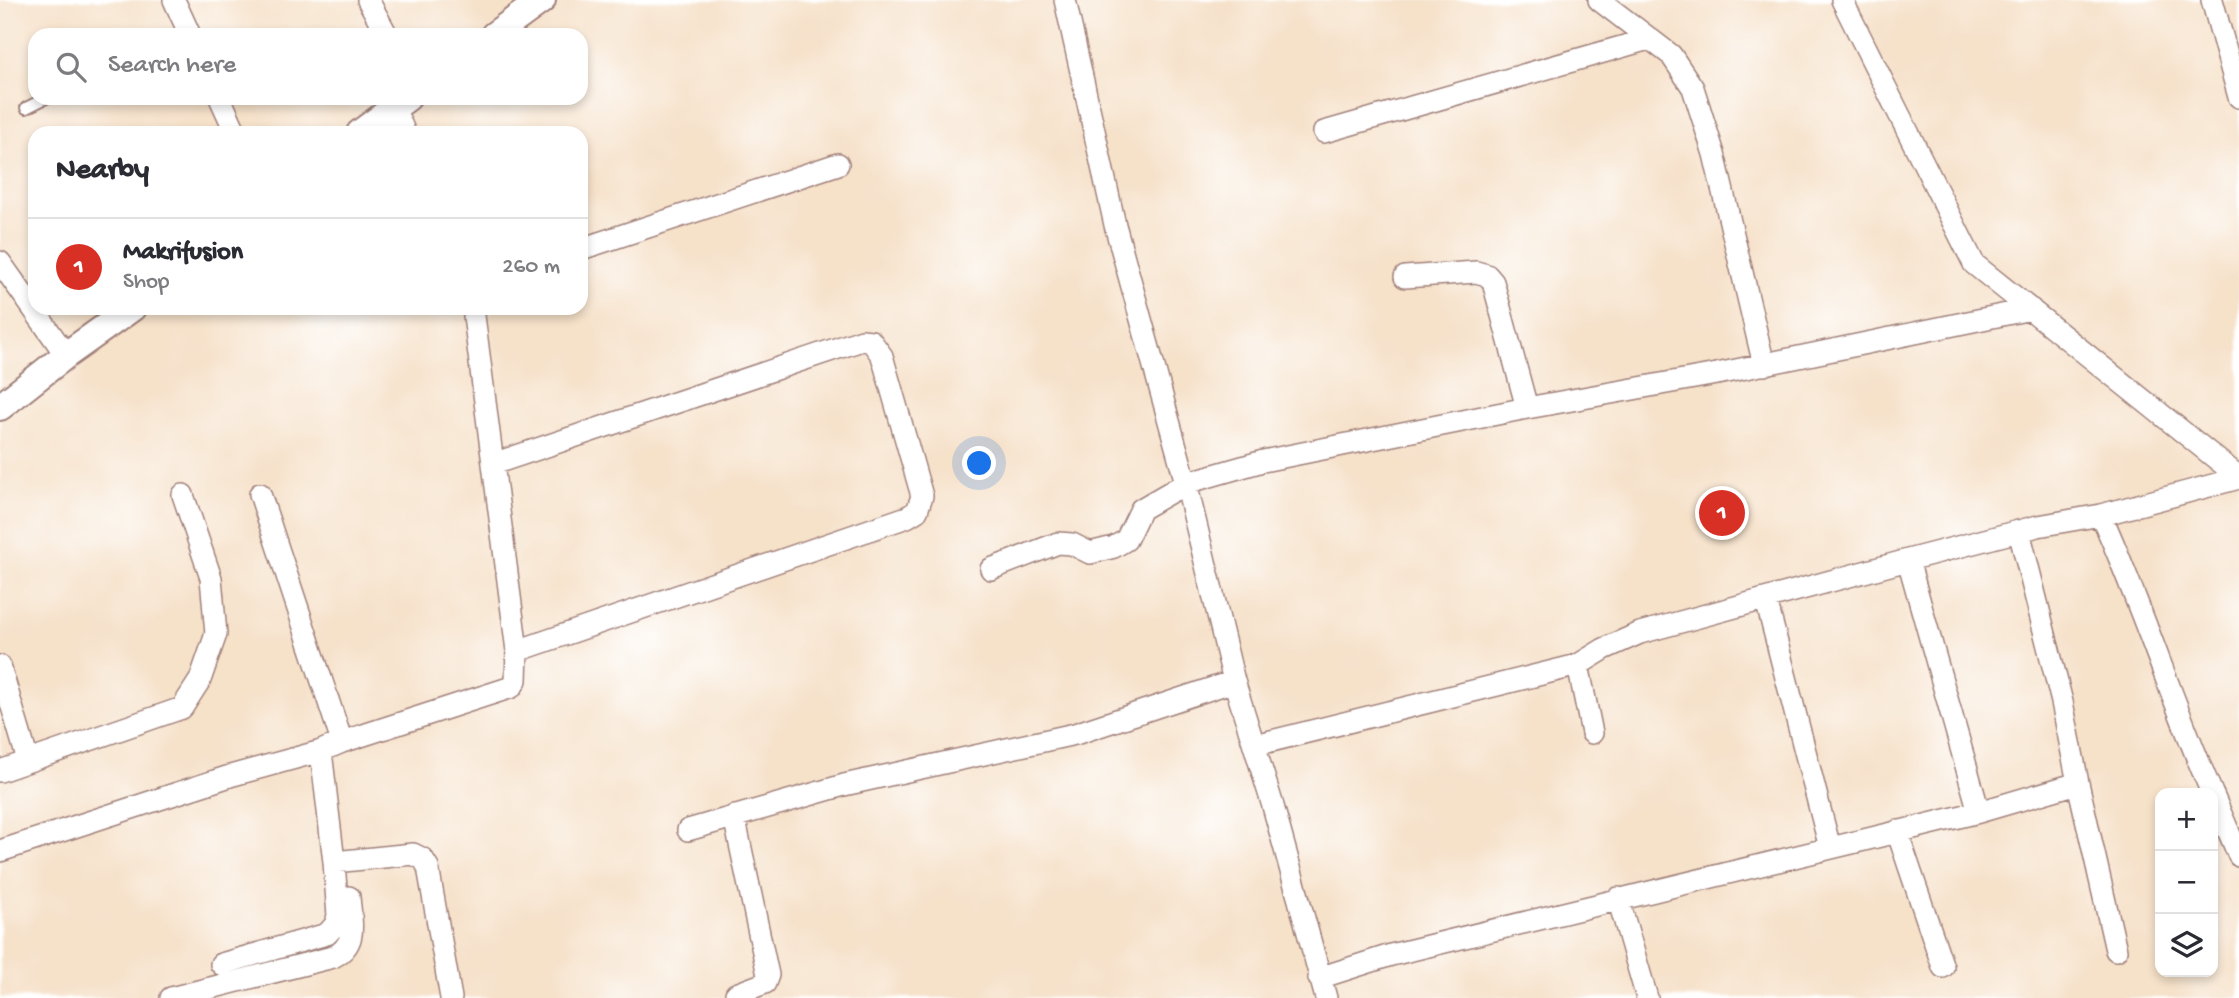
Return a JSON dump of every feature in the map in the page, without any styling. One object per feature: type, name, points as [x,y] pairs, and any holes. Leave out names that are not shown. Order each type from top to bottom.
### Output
[{"type":"street","points":[[174,0],[187,28]]},
{"type":"street","points":[[368,0],[383,28]]},
{"type":"street","points":[[504,28],[542,0]]},
{"type":"street","points":[[1065,0],[1115,225],[1186,483],[1234,681],[1255,745],[1322,988],[1391,955],[1979,811],[2078,783]]},
{"type":"street","points":[[1598,0],[1671,55],[1693,88],[1714,154],[1764,365]]},
{"type":"street","points":[[1842,0],[1974,264],[2239,477]]},
{"type":"street","points":[[2212,0],[2239,97]]},
{"type":"street","points":[[1324,132],[1649,39]]},
{"type":"street","points":[[223,105],[233,126]]},
{"type":"street","points":[[369,126],[397,105]]},
{"type":"street","points":[[400,105],[404,126]]},
{"type":"street","points":[[588,247],[838,164]]},
{"type":"street","points":[[0,261],[28,301]]},
{"type":"street","points":[[1405,277],[1476,272],[1487,275],[1493,282],[1527,408]]},
{"type":"street","points":[[991,569],[1058,543],[1072,544],[1090,553],[1114,547],[1126,540],[1141,509],[1186,483],[1263,461],[1527,408],[1764,365],[2031,309]]},
{"type":"street","points":[[38,315],[66,355]]},
{"type":"street","points":[[0,407],[122,315]]},
{"type":"street","points":[[0,851],[230,776],[321,751],[508,689],[516,680],[517,651],[474,315]]},
{"type":"street","points":[[493,464],[862,340],[872,341],[882,356],[922,496],[916,511],[907,517],[517,651]]},
{"type":"street","points":[[1255,745],[1578,665],[1604,649],[1640,633],[2019,531],[2101,515],[2239,477]]},
{"type":"street","points":[[260,494],[342,742]]},
{"type":"street","points":[[0,771],[182,708],[200,680],[216,634],[211,578],[183,495]]},
{"type":"street","points":[[2101,515],[2209,788]]},
{"type":"street","points":[[2019,531],[2062,702],[2116,950]]},
{"type":"street","points":[[1908,560],[1979,811]]},
{"type":"street","points":[[1766,600],[1830,848]]},
{"type":"street","points":[[1578,665],[1592,733]]},
{"type":"street","points":[[0,666],[28,761]]},
{"type":"street","points":[[688,830],[844,785],[1075,734],[1234,681]]},
{"type":"street","points":[[172,998],[333,957],[344,952],[352,941],[321,751]]},
{"type":"street","points":[[2218,808],[2239,856]]},
{"type":"street","points":[[734,816],[768,975],[765,983],[736,994]]},
{"type":"street","points":[[1898,831],[1943,967]]},
{"type":"street","points":[[341,861],[413,854],[423,859],[428,867],[451,998]]},
{"type":"street","points":[[221,964],[327,934],[335,925],[338,916],[341,861]]},
{"type":"street","points":[[1618,898],[1647,998]]},
{"type":"lane","points":[[26,108],[32,105]]},
{"type":"place","name":"Makrifusion","points":[[1722,513]]}]
